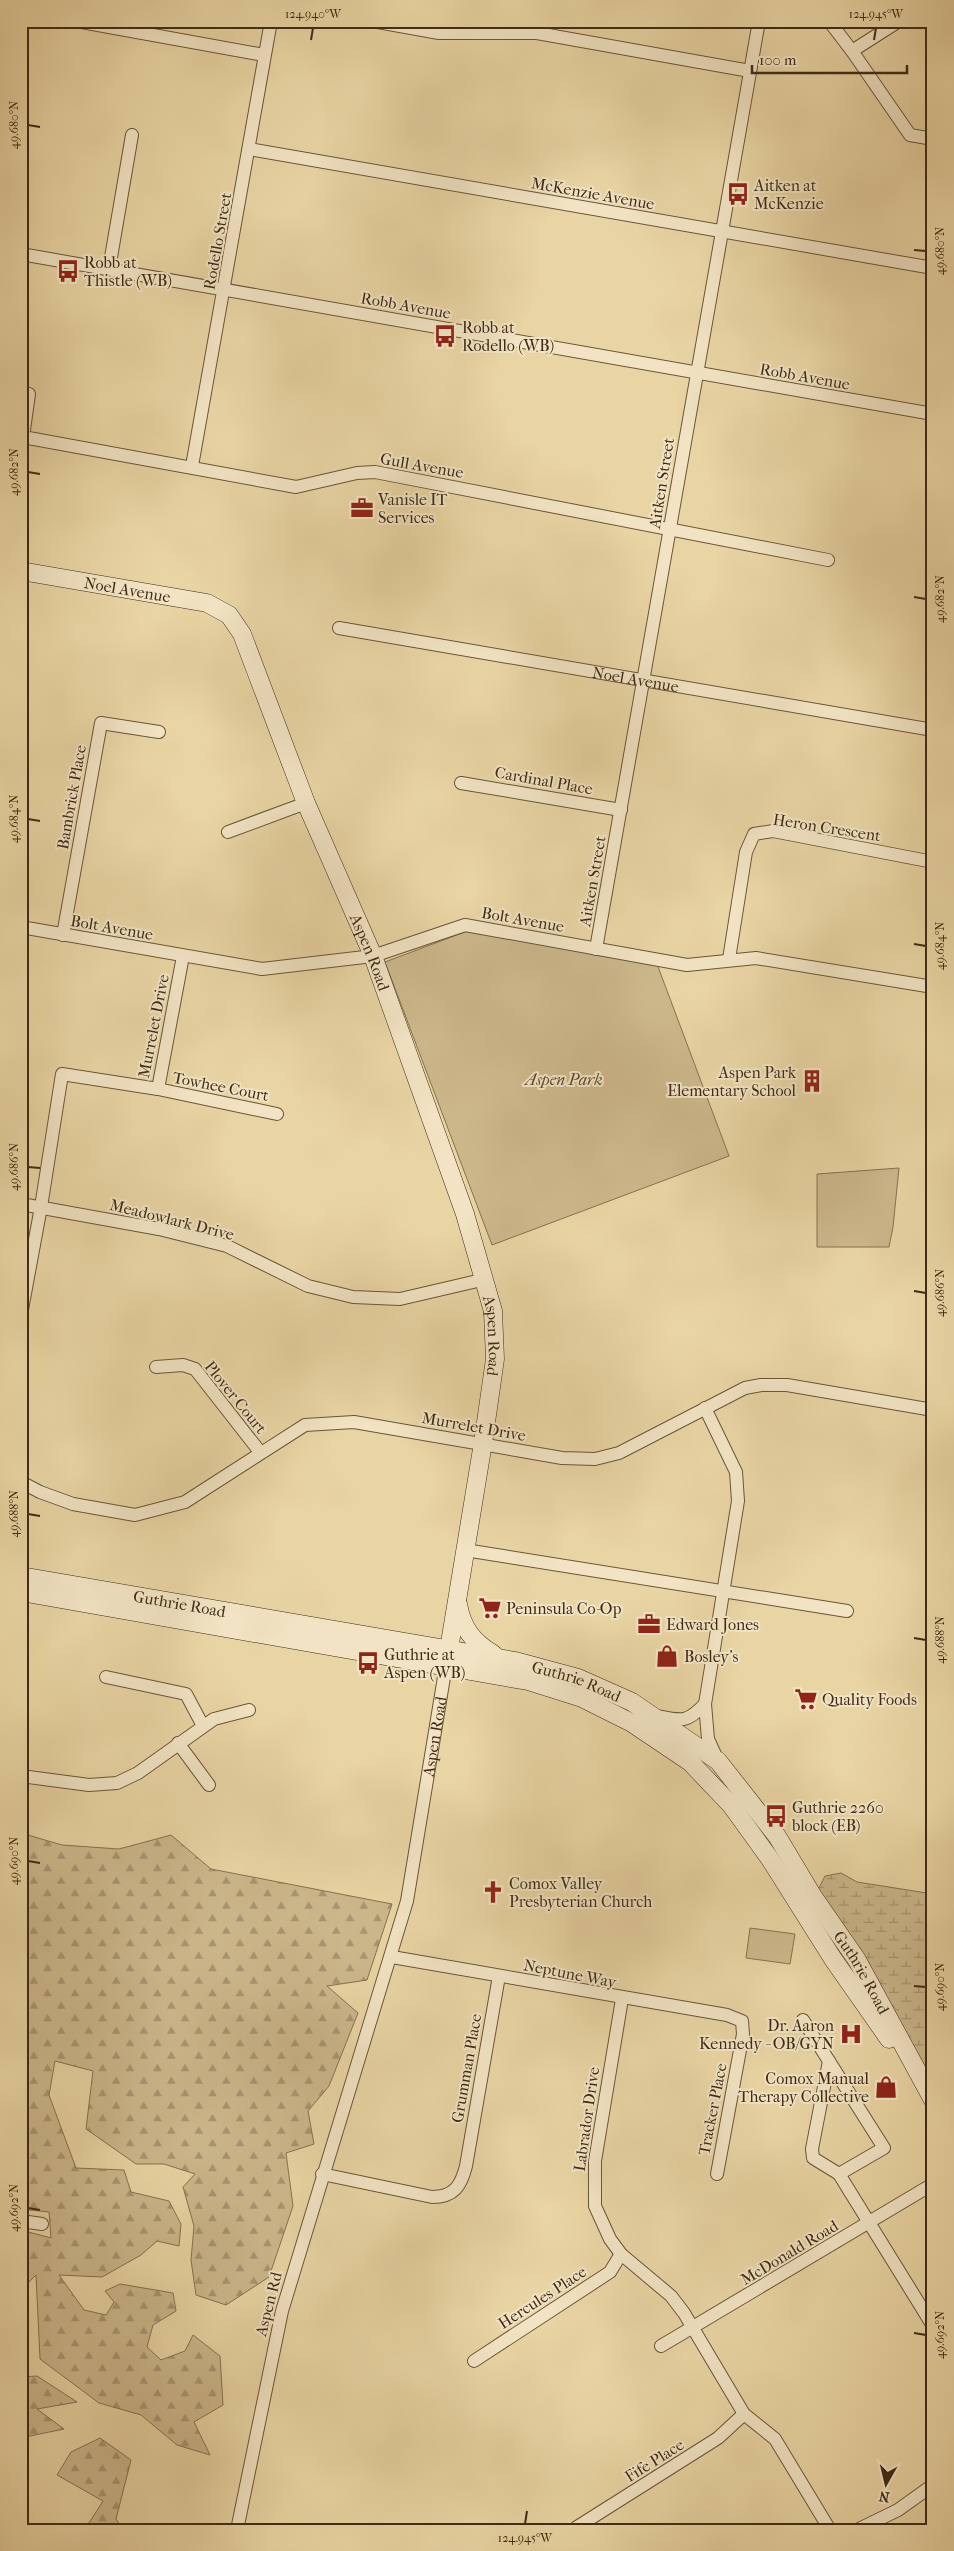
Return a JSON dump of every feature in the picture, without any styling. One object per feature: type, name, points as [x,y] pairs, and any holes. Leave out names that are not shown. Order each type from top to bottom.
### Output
[{"type":"main road","name":"Noel Avenue","points":[[21,571],[207,603],[229,615]]},
{"type":"main road","name":"Aspen Road","points":[[229,615],[242,634],[306,803],[373,956],[466,1214],[486,1279],[493,1311],[494,1359],[483,1443],[448,1657]]},
{"type":"main road","name":"Guthrie Road","points":[[21,1576],[448,1657],[582,1698],[632,1723],[690,1762],[731,1805],[770,1859],[833,1959],[933,2100]]},
{"type":"main road","name":"Guthrie Road","points":[[21,1592],[448,1657],[500,1658],[578,1678],[632,1702],[718,1760],[777,1836],[814,1898],[857,1960],[933,2100]]},
{"type":"main road","points":[[457,1600],[461,1618],[470,1637],[500,1658]]},
{"type":"street","points":[[76,21],[264,55]]},
{"type":"street","name":"Rodello Street","points":[[192,466],[225,289],[271,21]]},
{"type":"street","points":[[372,21],[439,33],[537,33],[750,71]]},
{"type":"street","name":"Aitken Street","points":[[596,949],[759,21]]},
{"type":"street","points":[[829,21],[852,51],[910,136],[933,139]]},
{"type":"street","points":[[852,51],[899,21]]},
{"type":"street","points":[[109,269],[132,136]]},
{"type":"street","name":"McKenzie Avenue","points":[[249,150],[933,268]]},
{"type":"street","name":"Robb Avenue","points":[[21,254],[696,374],[933,414]]},
{"type":"street","name":"Gull Avenue","points":[[29,394],[23,437],[192,466],[296,487],[358,473],[375,472],[828,560]]},
{"type":"street","name":"Noel Avenue","points":[[339,628],[933,730]]},
{"type":"street","name":"Bambrick Place","points":[[63,935],[101,723],[159,732]]},
{"type":"street","name":"Cardinal Place","points":[[461,783],[621,810]]},
{"type":"street","points":[[228,832],[306,803]]},
{"type":"street","name":"Heron Crescent","points":[[730,959],[746,852],[754,834],[773,831],[933,862]]},
{"type":"street","name":"Bolt Avenue","points":[[21,927],[262,969],[373,956],[466,925],[687,965],[706,964],[730,959],[756,958],[933,987]]},
{"type":"street","name":"Murrelet Drive","points":[[21,1315],[41,1207],[62,1074],[158,1089],[183,956]]},
{"type":"street","name":"Towhee Court","points":[[158,1089],[277,1114]]},
{"type":"street","name":"Meadowlark Drive","points":[[21,1204],[159,1229],[227,1246],[308,1286],[353,1297],[400,1299],[486,1279]]},
{"type":"street","name":"Plover Court","points":[[156,1367],[182,1365],[195,1369],[260,1452]]},
{"type":"street","name":"Murrelet Drive","points":[[21,1482],[40,1492],[73,1504],[136,1515],[185,1502],[260,1452],[305,1425],[354,1422],[562,1458],[595,1459],[619,1453],[745,1388],[761,1385],[787,1385],[933,1410]]},
{"type":"street","points":[[705,1408],[736,1472],[738,1501],[705,1704],[708,1739],[718,1760]]},
{"type":"street","points":[[465,1550],[847,1611]]},
{"type":"street","name":"Aspen Road","points":[[348,2091],[392,1957],[407,1901],[448,1657]]},
{"type":"street","points":[[106,1677],[186,1694],[203,1726]]},
{"type":"street","points":[[651,1715],[686,1720],[692,1718],[705,1704]]},
{"type":"street","points":[[21,1776],[89,1785],[117,1783],[138,1773],[214,1719],[250,1710]]},
{"type":"street","points":[[178,1743],[209,1786]]},
{"type":"street","name":"Neptune Way","points":[[392,1957],[622,1999],[727,2015],[742,2021]]},
{"type":"street","name":"Grumman Place","points":[[322,2174],[432,2197],[443,2197],[455,2191],[462,2181],[466,2166],[499,1976]]},
{"type":"street","name":"Labrador Drive","points":[[622,1999],[598,2133],[594,2182],[595,2206],[610,2239],[621,2254],[671,2296],[744,2414],[775,2439],[830,2530]]},
{"type":"street","points":[[803,2020],[884,2148],[840,2174]]},
{"type":"street","name":"Tracker Place","points":[[717,2174],[743,2034],[742,2021]]},
{"type":"street","points":[[829,2061],[812,2149],[814,2158],[819,2163],[840,2174],[933,2326]]},
{"type":"street","name":"Aspen Rd","points":[[237,2530],[282,2311],[348,2091]]},
{"type":"street","name":"McDonald Road","points":[[661,2346],[933,2184]]},
{"type":"street","points":[[21,2221],[42,2224]]},
{"type":"street","name":"Hercules Place","points":[[474,2361],[610,2272],[621,2254]]},
{"type":"street","name":"Fife Place","points":[[577,2528],[718,2438],[744,2414]]},
{"type":"street","points":[[858,2530],[898,2510],[933,2485]]},
{"type":"green space","name":"Aspen Park","points":[[470,930],[657,964],[729,1156],[492,1245],[385,962]]},
{"type":"green space","points":[[899,1168],[889,1247],[817,1247],[817,1174]]},
{"type":"green space","points":[[21,1833],[62,1845],[119,1849],[171,1835],[211,1869],[392,1904],[367,1980],[327,1986],[358,2013],[329,2086],[308,2111],[314,2144],[286,2153],[293,2206],[269,2277],[226,2305],[196,2295],[191,2260],[194,2226],[183,2187],[195,2174],[164,2164],[136,2164],[86,2129],[93,2071],[55,2061],[49,2095],[76,2168],[124,2170],[131,2192],[169,2201],[181,2224],[179,2246],[157,2241],[141,2255],[102,2277],[59,2275],[84,2310],[106,2315],[114,2302],[105,2291],[120,2284],[173,2293],[176,2311],[153,2325],[147,2347],[161,2360],[185,2351],[193,2335],[220,2356],[223,2405],[194,2422],[210,2455],[177,2445],[141,2415],[99,2403],[40,2359],[36,2275],[21,2290],[21,2230],[51,2238],[49,2212],[21,2209]]},
{"type":"green space","points":[[841,1873],[857,1882],[933,1894],[933,2100],[814,1898],[825,1876]]},
{"type":"green space","points":[[750,1928],[795,1934],[790,1964],[746,1958]]},
{"type":"green space","points":[[37,2376],[77,2402],[37,2409],[64,2429],[25,2437],[21,2430],[21,2377]]},
{"type":"green space","points":[[100,2438],[131,2460],[116,2519],[123,2530],[77,2530],[89,2523],[103,2501],[57,2475],[71,2452]]},
{"type":"place","name":"Aitken at McKenzie","points":[[738,194]]},
{"type":"place","name":"Robb at Thistle (WB)","points":[[68,271]]},
{"type":"place","name":"Robb at Rodello (WB)","points":[[445,336]]},
{"type":"place","name":"Vanisle IT Services","points":[[362,508]]},
{"type":"place","name":"Aspen Park Elementary School","points":[[812,1081]]},
{"type":"place","name":"Peninsula Co-Op","points":[[490,1608]]},
{"type":"place","name":"Edward Jones","points":[[649,1624]]},
{"type":"place","name":"Bosley's","points":[[667,1656]]},
{"type":"place","name":"Guthrie at Aspen (WB)","points":[[368,1663]]},
{"type":"place","name":"Quality Foods","points":[[806,1699]]},
{"type":"place","name":"Guthrie 2260 block (EB)","points":[[776,1816]]},
{"type":"place","name":"Comox Valley Presbyterian Church","points":[[493,1892]]},
{"type":"place","name":"Dr. Aaron Kennedy - OB/GYN","points":[[851,2034]]},
{"type":"place","name":"Comox Manual Therapy Collective","points":[[886,2087]]}]
